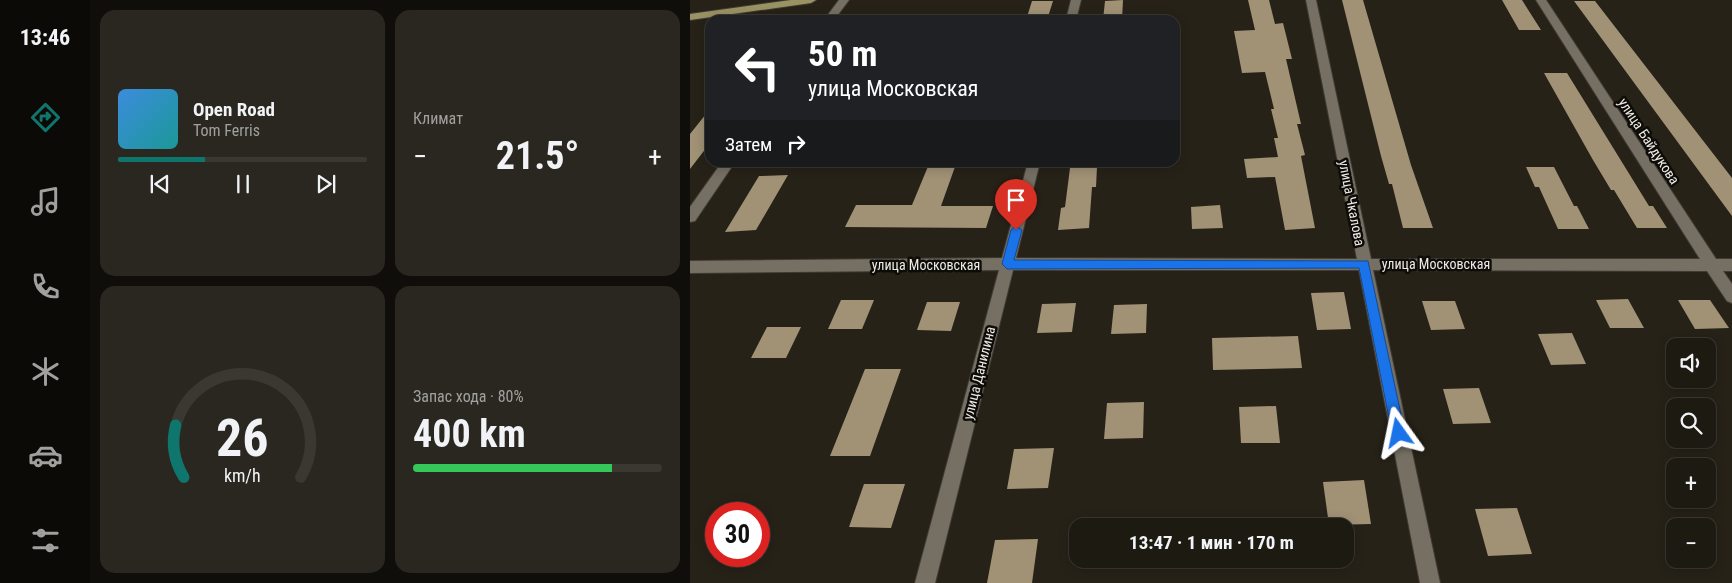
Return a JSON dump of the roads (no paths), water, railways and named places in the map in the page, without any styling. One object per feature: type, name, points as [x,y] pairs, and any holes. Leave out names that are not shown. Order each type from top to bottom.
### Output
[{"type":"main road","points":[[690,17],[810,0]]},
{"type":"street","points":[[833,15],[844,0]]},
{"type":"street","points":[[1072,15],[1076,0]]},
{"type":"street","name":"улица Чкалова","points":[[1311,0],[1430,583]]},
{"type":"street","name":"улица Байдукова","points":[[1541,0],[1732,297]]},
{"type":"street","points":[[690,217],[725,167]]},
{"type":"street","name":"улица Данилина","points":[[925,583],[1033,167]]},
{"type":"street","name":"улица Московская","points":[[690,267],[1007,264],[1732,265]]}]
